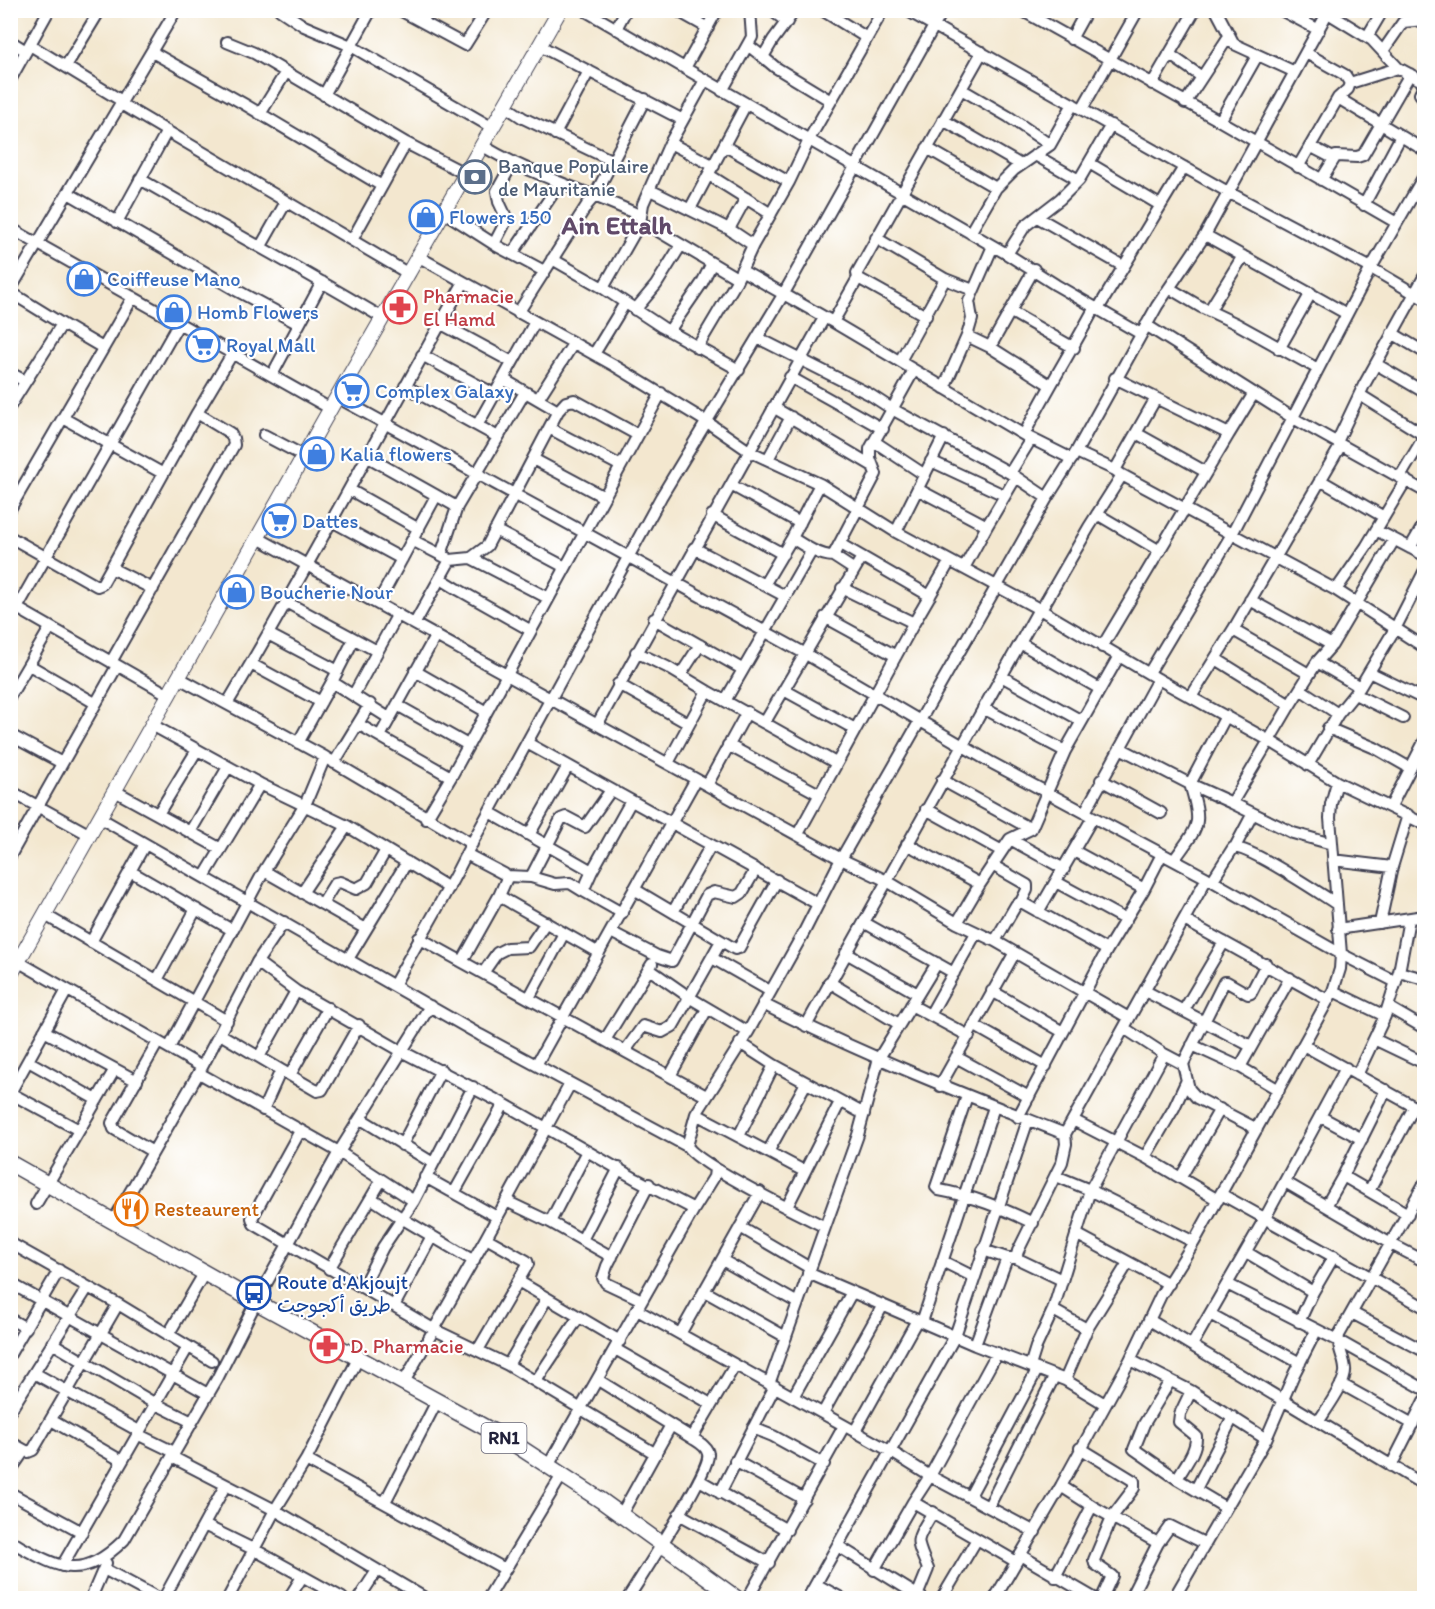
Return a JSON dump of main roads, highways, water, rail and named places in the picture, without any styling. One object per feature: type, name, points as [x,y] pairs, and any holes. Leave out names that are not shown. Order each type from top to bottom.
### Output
[{"type":"highway","name":"RN1","points":[[10,1163],[256,1302],[510,1441],[621,1515],[738,1598]]},
{"type":"main road","points":[[13,971],[334,403],[560,10]]},
{"type":"place","name":"Banque Populaire de Mauritanie","points":[[475,177]]},
{"type":"place","name":"Flowers 150","points":[[426,217]]},
{"type":"place","name":"Coiffeuse Mano","points":[[84,279]]},
{"type":"place","name":"Pharmacie El Hamd","points":[[400,307]]},
{"type":"place","name":"Homb Flowers","points":[[174,312]]},
{"type":"place","name":"Royal Mall","points":[[203,345]]},
{"type":"place","name":"Complex Galaxy","points":[[352,391]]},
{"type":"place","name":"Kalia flowers","points":[[317,454]]},
{"type":"place","name":"Dattes","points":[[279,521]]},
{"type":"place","name":"Boucherie Nour","points":[[237,592]]},
{"type":"place","name":"Resteaurent","points":[[131,1209]]},
{"type":"place","name":"Route d'Akjoujt طريق أكجوجت","points":[[254,1293]]},
{"type":"place","name":"D. Pharmacie","points":[[327,1346]]},
{"type":"district","name":"Ain Ettalh","points":[[617,225]]}]
